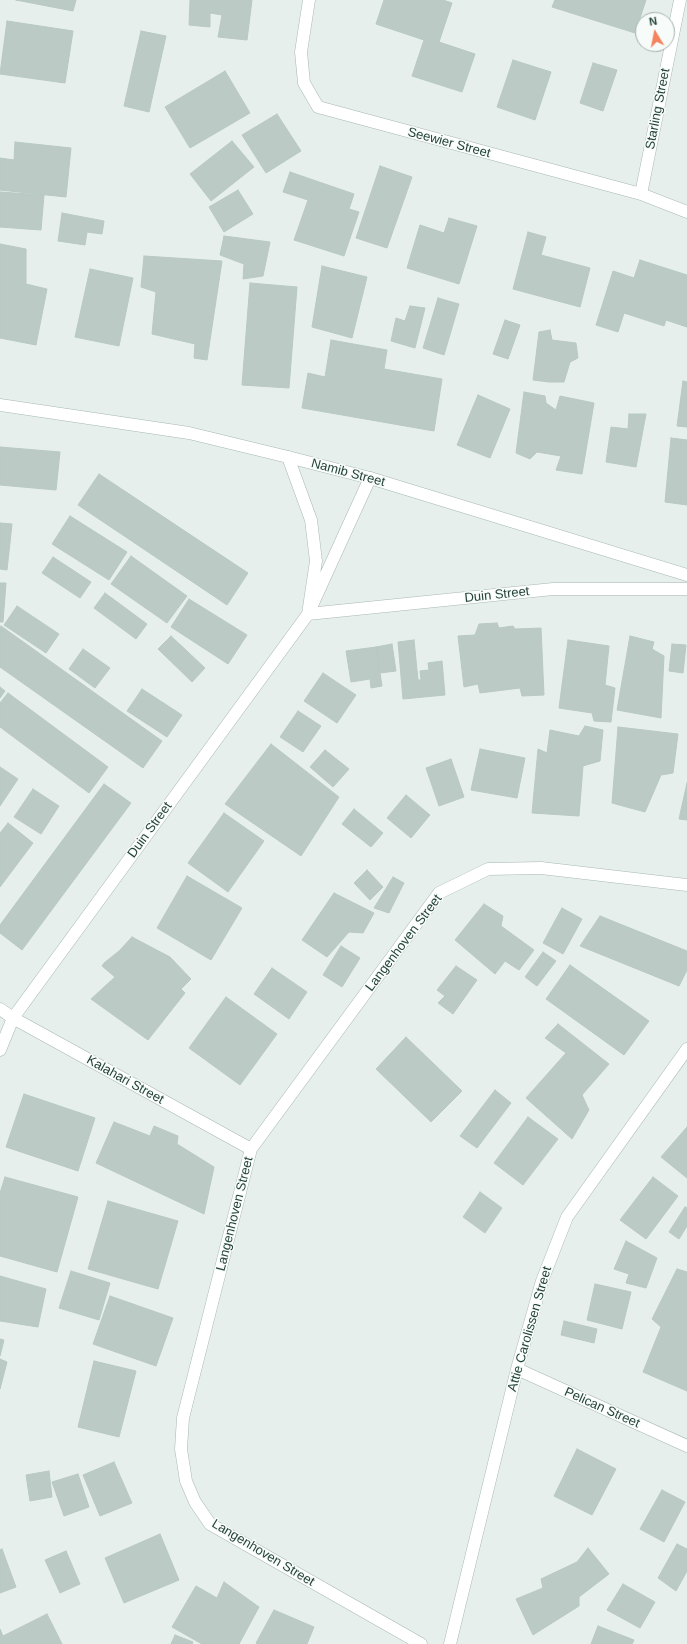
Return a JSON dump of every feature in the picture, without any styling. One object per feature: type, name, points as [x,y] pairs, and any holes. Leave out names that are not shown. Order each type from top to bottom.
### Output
[{"type":"street","name":"Seewier Street","points":[[308,0],[301,52],[304,83],[318,107],[641,194],[687,212]]},
{"type":"street","name":"Starling Street","points":[[641,194],[680,0]]},
{"type":"street","name":"Namib Street","points":[[0,406],[189,433],[288,457],[370,478],[687,575]]},
{"type":"street","points":[[288,457],[311,520],[313,534],[316,561],[308,614]]},
{"type":"street","name":"Duin Street","points":[[0,1050],[13,1018],[308,614],[370,478]]},
{"type":"street","name":"Duin Street","points":[[308,614],[553,589],[687,589]]},
{"type":"street","name":"Langenhoven Street","points":[[421,1644],[210,1524],[195,1502],[186,1480],[181,1449],[183,1418],[252,1149],[439,893],[488,869],[541,868],[687,885]]},
{"type":"street","name":"Kalahari Street","points":[[0,1009],[13,1018],[252,1149]]},
{"type":"street","name":"Attie Carolissen Street","points":[[450,1644],[517,1369],[542,1281],[567,1217],[687,1049]]},
{"type":"street","name":"Pelican Street","points":[[517,1369],[687,1446]]},
{"type":"building","points":[[16,0],[76,0],[73,11]]},
{"type":"building","points":[[190,0],[252,0],[247,40],[218,37],[222,15],[210,13],[210,27],[189,25]]},
{"type":"building","points":[[384,0],[443,0],[452,3],[439,42],[475,54],[462,92],[412,76],[424,40],[376,24]]},
{"type":"building","points":[[555,0],[646,0],[642,12],[635,12],[635,33],[552,7]]},
{"type":"building","points":[[7,21],[73,31],[65,83],[0,74]]},
{"type":"building","points":[[141,31],[166,36],[149,112],[124,106]]},
{"type":"building","points":[[513,60],[551,72],[535,120],[497,107]]},
{"type":"building","points":[[593,63],[617,70],[603,111],[580,103]]},
{"type":"building","points":[[225,71],[250,113],[190,148],[165,107]]},
{"type":"building","points":[[277,114],[301,151],[266,173],[242,135]]},
{"type":"building","points":[[232,141],[254,167],[211,201],[190,174]]},
{"type":"building","points":[[15,142],[71,148],[66,197],[0,190],[0,158],[14,160]]},
{"type":"building","points":[[380,166],[412,177],[387,248],[356,238]]},
{"type":"building","points":[[290,172],[354,194],[349,209],[359,212],[344,256],[294,240],[308,200],[283,192]]},
{"type":"building","points":[[238,190],[253,214],[224,232],[209,207]]},
{"type":"building","points":[[0,192],[44,195],[41,230],[0,227]]},
{"type":"building","points":[[62,213],[104,221],[102,234],[87,232],[85,245],[58,241]]},
{"type":"building","points":[[449,218],[477,226],[459,284],[407,268],[420,225],[444,233]]},
{"type":"building","points":[[528,232],[546,237],[541,255],[590,268],[580,307],[513,289]]},
{"type":"building","points":[[224,236],[270,242],[263,276],[243,279],[244,264],[220,255]]},
{"type":"building","points":[[0,244],[26,249],[26,284],[47,289],[36,345],[0,338]]},
{"type":"building","points":[[144,256],[222,261],[207,360],[194,358],[195,344],[152,334],[156,292],[141,287]]},
{"type":"building","points":[[640,260],[687,275],[687,327],[666,320],[664,326],[624,313],[618,332],[596,325],[613,271],[634,278]]},
{"type":"building","points":[[322,266],[367,277],[352,338],[312,327]]},
{"type":"building","points":[[90,269],[133,278],[119,346],[75,337]]},
{"type":"building","points":[[250,283],[297,287],[289,388],[242,385]]},
{"type":"building","points":[[438,298],[459,304],[444,355],[423,348]]},
{"type":"building","points":[[410,306],[425,308],[415,348],[391,341],[396,318],[405,321]]},
{"type":"building","points":[[505,320],[520,325],[508,359],[493,354]]},
{"type":"building","points":[[550,330],[552,340],[576,343],[578,358],[570,362],[564,382],[533,380],[539,332]]},
{"type":"building","points":[[331,340],[387,350],[384,369],[442,379],[434,431],[302,408],[308,373],[325,377]]},
{"type":"building","points":[[683,381],[687,382],[687,427],[677,426]]},
{"type":"building","points":[[524,392],[545,396],[546,403],[556,410],[560,396],[594,403],[582,474],[556,470],[561,456],[537,452],[530,459],[516,453]]},
{"type":"building","points":[[478,395],[510,409],[490,458],[457,445]]},
{"type":"building","points":[[629,414],[646,414],[636,467],[606,462],[611,427],[628,429]]},
{"type":"building","points":[[671,438],[687,440],[687,505],[665,502]]},
{"type":"building","points":[[0,447],[60,452],[56,490],[0,485]]},
{"type":"building","points":[[99,474],[248,573],[227,605],[78,505]]},
{"type":"building","points":[[70,516],[127,552],[109,580],[52,544]]},
{"type":"building","points":[[0,523],[12,524],[7,570],[0,569]]},
{"type":"building","points":[[131,556],[187,596],[167,623],[111,584]]},
{"type":"building","points":[[53,557],[91,582],[80,598],[42,573]]},
{"type":"building","points":[[0,583],[6,583],[3,622],[0,622]]},
{"type":"building","points":[[105,593],[147,624],[136,639],[94,608]]},
{"type":"building","points":[[189,599],[247,635],[228,664],[171,627]]},
{"type":"building","points":[[17,606],[59,634],[46,653],[4,625]]},
{"type":"building","points":[[497,623],[499,628],[513,626],[515,629],[541,628],[544,695],[522,696],[520,688],[480,693],[478,684],[464,687],[458,636],[475,635],[479,624]]},
{"type":"building","points":[[1,626],[162,741],[143,768],[0,667]]},
{"type":"building","points":[[171,636],[205,668],[192,682],[158,649]]},
{"type":"building","points":[[630,636],[654,642],[652,649],[664,656],[661,718],[617,710]]},
{"type":"building","points":[[414,640],[418,680],[421,680],[420,671],[429,670],[428,663],[442,661],[445,695],[403,699],[398,642]]},
{"type":"building","points":[[568,640],[609,646],[605,685],[615,688],[611,722],[594,721],[592,713],[559,708]]},
{"type":"building","points":[[392,644],[396,671],[380,673],[376,647]]},
{"type":"building","points":[[672,644],[686,645],[683,673],[669,671]]},
{"type":"building","points":[[376,647],[382,686],[371,688],[370,679],[351,682],[346,651]]},
{"type":"building","points":[[83,649],[110,668],[95,688],[69,669]]},
{"type":"building","points":[[323,673],[356,695],[337,723],[304,701]]},
{"type":"building","points":[[0,687],[5,691],[0,698]]},
{"type":"building","points":[[142,689],[182,715],[167,737],[127,711]]},
{"type":"building","points":[[8,693],[108,767],[89,793],[0,727],[0,703]]},
{"type":"building","points":[[298,711],[321,726],[303,752],[280,737]]},
{"type":"building","points":[[585,726],[603,730],[600,761],[583,766],[579,816],[532,813],[538,749],[547,753],[550,730],[579,736]]},
{"type":"building","points":[[618,727],[678,734],[673,773],[661,775],[645,812],[612,803]]},
{"type":"building","points":[[271,744],[339,797],[301,856],[225,804]]},
{"type":"building","points":[[480,749],[525,758],[517,798],[471,790]]},
{"type":"building","points":[[325,750],[349,769],[333,787],[310,767]]},
{"type":"building","points":[[451,759],[464,797],[439,806],[426,768]]},
{"type":"building","points":[[0,767],[18,779],[0,806]]},
{"type":"building","points":[[687,783],[687,820],[679,819]]},
{"type":"building","points":[[104,784],[131,803],[22,950],[0,933],[0,925]]},
{"type":"building","points":[[33,789],[59,806],[41,834],[14,817]]},
{"type":"building","points":[[406,795],[430,815],[411,838],[387,818]]},
{"type":"building","points":[[354,809],[383,833],[371,847],[342,824]]},
{"type":"building","points":[[224,813],[264,841],[228,892],[188,863]]},
{"type":"building","points":[[8,823],[33,843],[0,887],[0,833]]},
{"type":"building","points":[[367,870],[383,887],[370,900],[354,883]]},
{"type":"building","points":[[187,876],[242,908],[211,960],[157,928]]},
{"type":"building","points":[[393,877],[404,883],[389,913],[374,908]]},
{"type":"building","points":[[334,893],[374,913],[363,933],[349,932],[327,957],[302,940]]},
{"type":"building","points":[[484,904],[503,916],[501,926],[534,950],[519,970],[505,961],[495,974],[455,940]]},
{"type":"building","points":[[562,908],[582,919],[563,954],[543,943]]},
{"type":"building","points":[[600,916],[687,951],[687,970],[679,986],[580,946]]},
{"type":"building","points":[[132,937],[170,957],[191,979],[181,989],[185,993],[148,1040],[91,999],[115,977],[102,966]]},
{"type":"building","points":[[341,946],[360,958],[342,987],[323,975]]},
{"type":"building","points":[[543,952],[556,961],[537,986],[525,977]]},
{"type":"building","points":[[570,965],[649,1021],[624,1055],[546,999]]},
{"type":"building","points":[[456,966],[477,980],[453,1014],[438,1003],[445,996],[437,990]]},
{"type":"building","points":[[272,968],[307,992],[289,1019],[254,994]]},
{"type":"building","points":[[226,997],[277,1034],[240,1085],[189,1048]]},
{"type":"building","points":[[558,1024],[609,1064],[582,1095],[589,1110],[572,1139],[526,1098],[566,1053],[545,1038]]},
{"type":"building","points":[[406,1037],[462,1091],[431,1122],[376,1069]]},
{"type":"building","points":[[495,1090],[511,1103],[477,1148],[460,1136]]},
{"type":"building","points":[[24,1094],[95,1118],[78,1171],[6,1147]]},
{"type":"building","points":[[528,1117],[558,1139],[523,1185],[494,1163]]},
{"type":"building","points":[[114,1122],[150,1136],[154,1126],[178,1136],[177,1144],[214,1167],[204,1214],[96,1163]]},
{"type":"building","points":[[687,1127],[687,1178],[661,1157]]},
{"type":"building","points":[[5,1177],[78,1197],[57,1272],[0,1256],[0,1193]]},
{"type":"building","points":[[653,1177],[678,1196],[646,1239],[620,1220]]},
{"type":"building","points":[[480,1192],[502,1208],[485,1233],[463,1217]]},
{"type":"building","points":[[108,1201],[178,1221],[158,1289],[88,1269]]},
{"type":"building","points":[[685,1207],[687,1208],[687,1226],[679,1239],[669,1232]]},
{"type":"building","points":[[626,1241],[657,1258],[646,1288],[626,1283],[629,1274],[614,1269]]},
{"type":"building","points":[[677,1269],[687,1272],[687,1391],[643,1372],[661,1327],[652,1319]]},
{"type":"building","points":[[71,1271],[110,1283],[99,1320],[59,1308]]},
{"type":"building","points":[[0,1276],[46,1289],[38,1327],[0,1321]]},
{"type":"building","points":[[595,1284],[631,1292],[622,1329],[587,1320]]},
{"type":"building","points":[[110,1296],[173,1318],[156,1366],[93,1344]]},
{"type":"building","points":[[564,1321],[597,1329],[594,1343],[561,1335]]},
{"type":"building","points":[[0,1339],[4,1340],[0,1356]]},
{"type":"building","points":[[0,1359],[7,1362],[0,1389]]},
{"type":"building","points":[[94,1361],[136,1371],[119,1437],[78,1427]]},
{"type":"building","points":[[577,1449],[616,1469],[592,1515],[554,1496]]},
{"type":"building","points":[[114,1462],[132,1503],[100,1516],[83,1475]]},
{"type":"building","points":[[49,1471],[52,1497],[30,1501],[26,1475]]},
{"type":"building","points":[[78,1474],[89,1507],[64,1516],[52,1482]]},
{"type":"building","points":[[662,1490],[685,1502],[664,1542],[640,1529]]},
{"type":"building","points":[[160,1534],[179,1580],[124,1603],[105,1558]]},
{"type":"building","points":[[677,1544],[687,1549],[687,1571],[676,1591],[658,1578]]},
{"type":"building","points":[[588,1548],[609,1574],[579,1597],[579,1606],[533,1635],[516,1599],[543,1588],[541,1579],[577,1562]]},
{"type":"building","points":[[2,1549],[16,1587],[0,1593],[0,1550]]},
{"type":"building","points":[[66,1551],[80,1584],[60,1593],[45,1560]]},
{"type":"building","points":[[224,1582],[259,1607],[239,1644],[202,1644],[172,1627],[196,1586],[217,1598]]},
{"type":"building","points":[[623,1584],[655,1602],[640,1628],[607,1610]]},
{"type":"building","points":[[274,1610],[314,1627],[307,1644],[256,1643]]},
{"type":"building","points":[[47,1614],[62,1644],[0,1644],[0,1629],[3,1636]]},
{"type":"building","points":[[598,1626],[634,1640],[632,1644],[591,1644]]},
{"type":"building","points":[[175,1635],[193,1642],[192,1644],[171,1644]]}]
